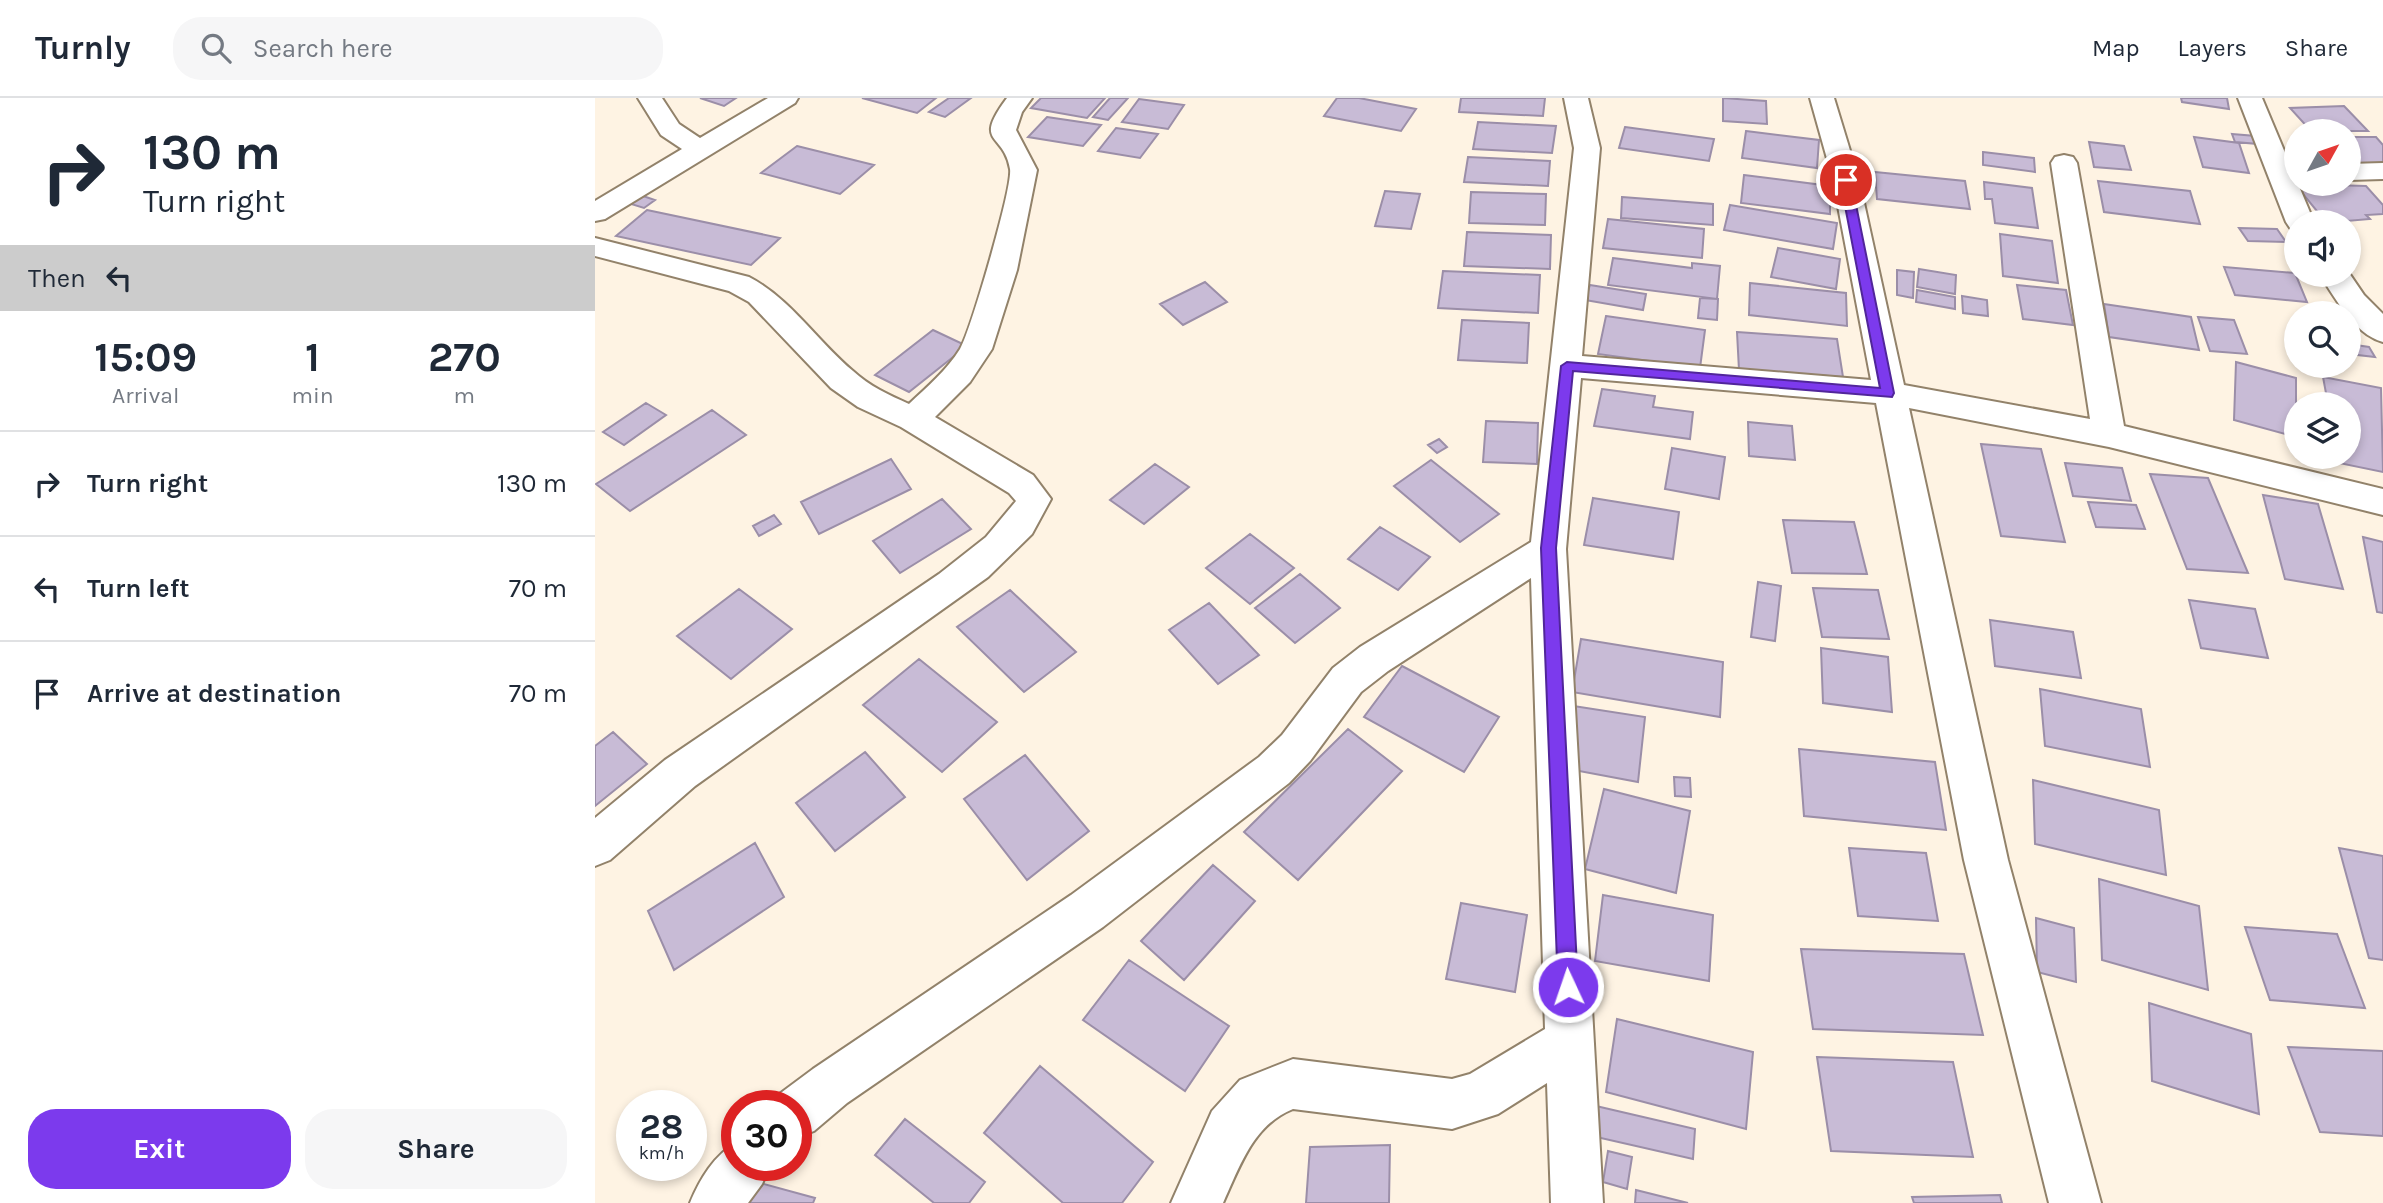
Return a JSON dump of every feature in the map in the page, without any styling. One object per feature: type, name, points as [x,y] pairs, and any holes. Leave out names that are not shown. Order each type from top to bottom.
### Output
[{"type":"street","points":[[650,98],[669,130],[678,139],[702,149]]},
{"type":"street","points":[[595,213],[786,98]]},
{"type":"street","points":[[913,419],[959,374],[976,349],[986,323],[1005,258],[1024,170],[1020,159],[1003,135],[1003,124],[1020,98]]},
{"type":"street","points":[[1576,98],[1587,148],[1548,548],[1577,1203]]},
{"type":"street","points":[[1822,98],[1846,180],[1986,860],[2075,1203]]},
{"type":"street","points":[[2250,98],[2284,166]]},
{"type":"street","points":[[2064,163],[2109,435]]},
{"type":"street","points":[[2361,172],[2383,171]]},
{"type":"street","points":[[595,247],[739,284],[760,295],[842,380],[869,399],[913,419],[1021,484],[1034,499],[1027,518],[952,585],[680,774],[595,845]]},
{"type":"street","points":[[2343,287],[2353,302],[2383,332]]},
{"type":"street","points":[[1567,366],[1888,393],[2109,435],[2383,502]]},
{"type":"street","points":[[812,1100],[1087,911],[1274,770],[1296,748],[1347,680],[1374,659],[1548,548]]},
{"type":"street","points":[[1198,1203],[1230,1129],[1258,1098],[1293,1084],[1453,1104],[1480,1096],[1570,1042]]},
{"type":"street","points":[[716,1203],[733,1181]]},
{"type":"building","points":[[700,98],[736,98],[724,106]]},
{"type":"building","points":[[862,98],[936,98],[917,113]]},
{"type":"building","points":[[949,98],[971,98],[945,117],[929,112]]},
{"type":"building","points":[[1041,98],[1105,98],[1087,118],[1031,108]]},
{"type":"building","points":[[1110,98],[1128,98],[1108,120],[1093,117]]},
{"type":"building","points":[[1337,98],[1359,98],[1416,109],[1401,131],[1324,116]]},
{"type":"building","points":[[1461,98],[1545,98],[1543,116],[1459,112]]},
{"type":"building","points":[[1723,98],[1766,101],[1767,124],[1723,121]]},
{"type":"building","points":[[2181,98],[2227,98],[2229,109],[2182,102]]},
{"type":"building","points":[[1139,99],[1184,105],[1168,129],[1122,122]]},
{"type":"building","points":[[2344,106],[2356,119],[2300,119],[2290,108]]},
{"type":"building","points":[[1047,117],[1101,125],[1083,146],[1028,137]]},
{"type":"building","points":[[1478,122],[1556,126],[1552,153],[1473,149]]},
{"type":"building","points":[[1625,127],[1714,139],[1709,161],[1619,148]]},
{"type":"building","points":[[1116,128],[1158,134],[1140,158],[1098,151]]},
{"type":"building","points":[[1746,131],[1819,140],[1817,168],[1742,158]]},
{"type":"building","points":[[2232,134],[2256,136],[2259,144],[2235,142]]},
{"type":"building","points":[[2194,137],[2239,143],[2249,173],[2203,167]]},
{"type":"building","points":[[2361,137],[2376,137],[2383,145],[2383,164],[2361,165]]},
{"type":"building","points":[[2089,142],[2124,146],[2131,170],[2094,167]]},
{"type":"building","points":[[797,146],[874,165],[840,194],[761,173]]},
{"type":"building","points":[[1983,152],[2034,158],[2035,172],[1983,165]]},
{"type":"building","points":[[1468,157],[1550,161],[1548,186],[1464,182]]},
{"type":"building","points":[[1875,172],[1965,181],[1970,209],[1877,199]]},
{"type":"building","points":[[1744,175],[1830,186],[1830,214],[1741,203]]},
{"type":"building","points":[[2098,181],[2190,191],[2200,224],[2104,212]]},
{"type":"building","points":[[1984,182],[2032,188],[2038,228],[1995,223],[1992,199],[1985,199]]},
{"type":"building","points":[[2361,186],[2366,186],[2383,205],[2383,214],[2366,215],[2370,219],[2361,220],[2361,210],[2316,210],[2305,196],[2361,196]]},
{"type":"building","points":[[1385,191],[1420,194],[1411,229],[1375,226]]},
{"type":"building","points":[[1471,192],[1546,194],[1545,225],[1469,223]]},
{"type":"building","points":[[643,196],[655,200],[644,208],[631,204]]},
{"type":"building","points":[[1622,197],[1713,204],[1713,225],[1621,218]]},
{"type":"building","points":[[1730,205],[1837,223],[1833,249],[1724,230]]},
{"type":"building","points":[[647,210],[780,238],[751,265],[616,236]]},
{"type":"building","points":[[1608,219],[1704,229],[1702,258],[1603,248]]},
{"type":"building","points":[[2239,228],[2277,229],[2284,239],[2284,242],[2248,241]]},
{"type":"building","points":[[1467,232],[1551,235],[1550,269],[1464,266]]},
{"type":"building","points":[[2000,234],[2052,241],[2058,283],[2003,276]]},
{"type":"building","points":[[1778,248],[1840,259],[1836,289],[1771,277]]},
{"type":"building","points":[[1613,258],[1692,268],[1692,263],[1720,266],[1717,299],[1608,285]]},
{"type":"building","points":[[2224,267],[2284,272],[2284,287],[2301,287],[2307,301],[2297,301],[2235,295]]},
{"type":"building","points":[[1919,269],[1956,275],[1955,294],[1917,287]]},
{"type":"building","points":[[1897,270],[1914,272],[1913,298],[1897,295]]},
{"type":"building","points":[[1443,271],[1540,275],[1538,313],[1438,308]]},
{"type":"building","points":[[1205,282],[1227,302],[1183,325],[1160,304]]},
{"type":"building","points":[[1750,283],[1846,293],[1847,326],[1749,315]]},
{"type":"building","points":[[1590,285],[1646,294],[1643,310],[1585,300]]},
{"type":"building","points":[[2017,285],[2066,290],[2073,325],[2023,319]]},
{"type":"building","points":[[1917,290],[1955,297],[1955,309],[1916,302]]},
{"type":"building","points":[[1962,296],[1987,300],[1988,316],[1963,313]]},
{"type":"building","points":[[1700,298],[1718,299],[1717,320],[1698,318]]},
{"type":"building","points":[[2104,304],[2191,317],[2199,350],[2109,337]]},
{"type":"building","points":[[1606,316],[1705,330],[1700,368],[1598,354]]},
{"type":"building","points":[[2198,317],[2234,320],[2247,354],[2210,351]]},
{"type":"building","points":[[1462,320],[1529,323],[1527,363],[1458,360]]},
{"type":"building","points":[[933,330],[967,346],[909,392],[875,375]]},
{"type":"building","points":[[1737,332],[1837,339],[1843,377],[1739,370]]},
{"type":"building","points":[[2361,346],[2369,347],[2375,357],[2361,355]]},
{"type":"building","points":[[2236,362],[2284,375],[2284,378],[2296,378],[2296,392],[2284,392],[2284,434],[2234,420]]},
{"type":"building","points":[[2323,378],[2381,388],[2383,472],[2361,468],[2361,392],[2326,392]]},
{"type":"building","points":[[1602,389],[1655,396],[1653,407],[1693,412],[1690,439],[1594,426]]},
{"type":"building","points":[[646,403],[666,415],[624,445],[603,432]]},
{"type":"building","points":[[712,410],[746,435],[630,511],[596,484]]},
{"type":"building","points":[[1486,421],[1538,423],[1537,464],[1483,462]]},
{"type":"building","points":[[1748,422],[1792,426],[1795,460],[1749,456]]},
{"type":"building","points":[[1439,439],[1447,447],[1437,453],[1428,445]]},
{"type":"building","points":[[1981,444],[2041,449],[2065,542],[2001,536]]},
{"type":"building","points":[[1672,448],[1725,457],[1719,499],[1665,489]]},
{"type":"building","points":[[891,459],[911,489],[819,534],[801,502]]},
{"type":"building","points":[[1431,460],[1499,514],[1460,542],[1394,486]]},
{"type":"building","points":[[2065,463],[2122,468],[2131,501],[2073,496]]},
{"type":"building","points":[[1155,464],[1189,487],[1144,524],[1110,500]]},
{"type":"building","points":[[2150,474],[2208,478],[2248,573],[2187,569]]},
{"type":"building","points":[[2263,495],[2318,504],[2343,589],[2285,579]]},
{"type":"building","points":[[1593,498],[1679,512],[1673,559],[1584,545]]},
{"type":"building","points":[[942,499],[971,529],[900,573],[873,541]]},
{"type":"building","points":[[2088,502],[2136,505],[2145,529],[2096,527]]},
{"type":"building","points":[[774,515],[781,524],[759,536],[753,526]]},
{"type":"building","points":[[1783,520],[1854,522],[1867,574],[1792,573]]},
{"type":"building","points":[[1380,527],[1430,557],[1398,590],[1348,559]]},
{"type":"building","points":[[1250,534],[1294,568],[1250,604],[1206,568]]},
{"type":"building","points":[[2363,537],[2383,542],[2383,613],[2377,612]]},
{"type":"building","points":[[1300,574],[1340,608],[1295,643],[1255,608]]},
{"type":"building","points":[[1758,582],[1781,586],[1775,641],[1751,637]]},
{"type":"building","points":[[1813,588],[1878,590],[1889,639],[1822,637]]},
{"type":"building","points":[[739,589],[792,629],[731,679],[677,636]]},
{"type":"building","points":[[1010,590],[1076,652],[1024,692],[957,627]]},
{"type":"building","points":[[2189,600],[2255,609],[2268,658],[2201,648]]},
{"type":"building","points":[[1209,603],[1259,655],[1218,684],[1169,630]]},
{"type":"building","points":[[1990,620],[2073,632],[2081,678],[1995,666]]},
{"type":"building","points":[[1581,639],[1723,662],[1720,717],[1572,692]]},
{"type":"building","points":[[1821,648],[1888,657],[1892,712],[1823,703]]},
{"type":"building","points":[[919,659],[997,722],[942,772],[863,705]]},
{"type":"building","points":[[1402,666],[1499,717],[1464,772],[1364,717]]},
{"type":"building","points":[[2040,689],[2141,709],[2150,767],[2045,746]]},
{"type":"building","points":[[1567,705],[1645,717],[1638,782],[1563,768]]},
{"type":"building","points":[[1348,729],[1402,771],[1298,880],[1244,832]]},
{"type":"building","points":[[613,732],[647,764],[595,806],[595,746]]},
{"type":"building","points":[[1799,749],[1935,762],[1946,830],[1804,816]]},
{"type":"building","points":[[865,752],[905,797],[835,851],[796,803]]},
{"type":"building","points":[[1025,755],[1089,831],[1027,880],[964,799]]},
{"type":"building","points":[[1674,777],[1690,778],[1691,797],[1675,796]]},
{"type":"building","points":[[2033,780],[2159,810],[2166,875],[2035,844]]},
{"type":"building","points":[[1604,789],[1690,811],[1676,893],[1585,869]]},
{"type":"building","points":[[755,843],[784,897],[674,970],[648,911]]},
{"type":"building","points":[[1849,848],[1926,853],[1938,921],[1858,916]]},
{"type":"building","points":[[2339,848],[2383,856],[2383,960],[2369,958]]},
{"type":"building","points":[[1213,865],[1255,901],[1184,980],[1141,941]]},
{"type":"building","points":[[2099,879],[2199,906],[2208,990],[2102,960]]},
{"type":"building","points":[[1603,895],[1713,915],[1709,981],[1595,961]]},
{"type":"building","points":[[1461,903],[1527,915],[1515,992],[1446,979]]},
{"type":"building","points":[[2036,918],[2074,928],[2076,982],[2037,972]]},
{"type":"building","points":[[2245,927],[2337,934],[2365,1008],[2270,1000]]},
{"type":"building","points":[[1801,949],[1964,954],[1983,1035],[1813,1029]]},
{"type":"building","points":[[1129,960],[1229,1026],[1185,1091],[1083,1020]]},
{"type":"building","points":[[2149,1003],[2251,1034],[2259,1114],[2152,1081]]},
{"type":"building","points":[[1617,1019],[1753,1052],[1746,1129],[1606,1092]]},
{"type":"building","points":[[2288,1047],[2383,1051],[2383,1136],[2320,1132]]},
{"type":"building","points":[[1817,1057],[1953,1062],[1973,1157],[1831,1151]]},
{"type":"building","points":[[1040,1066],[1153,1162],[1122,1203],[1063,1203],[984,1133]]},
{"type":"building","points":[[1596,1106],[1695,1129],[1693,1159],[1592,1136]]},
{"type":"building","points":[[905,1119],[985,1182],[969,1203],[934,1203],[875,1155]]},
{"type":"building","points":[[1390,1145],[1389,1203],[1306,1203],[1310,1147]]},
{"type":"building","points":[[1608,1151],[1632,1157],[1627,1189],[1603,1182]]},
{"type":"building","points":[[760,1183],[815,1198],[813,1203],[749,1203]]},
{"type":"building","points":[[1636,1190],[1688,1203],[1635,1203]]},
{"type":"building","points":[[2000,1195],[2002,1203],[1914,1203],[1912,1197]]},
{"type":"route","points":[[1568,987],[1548,548],[1567,366],[1888,393],[1846,180]]}]
